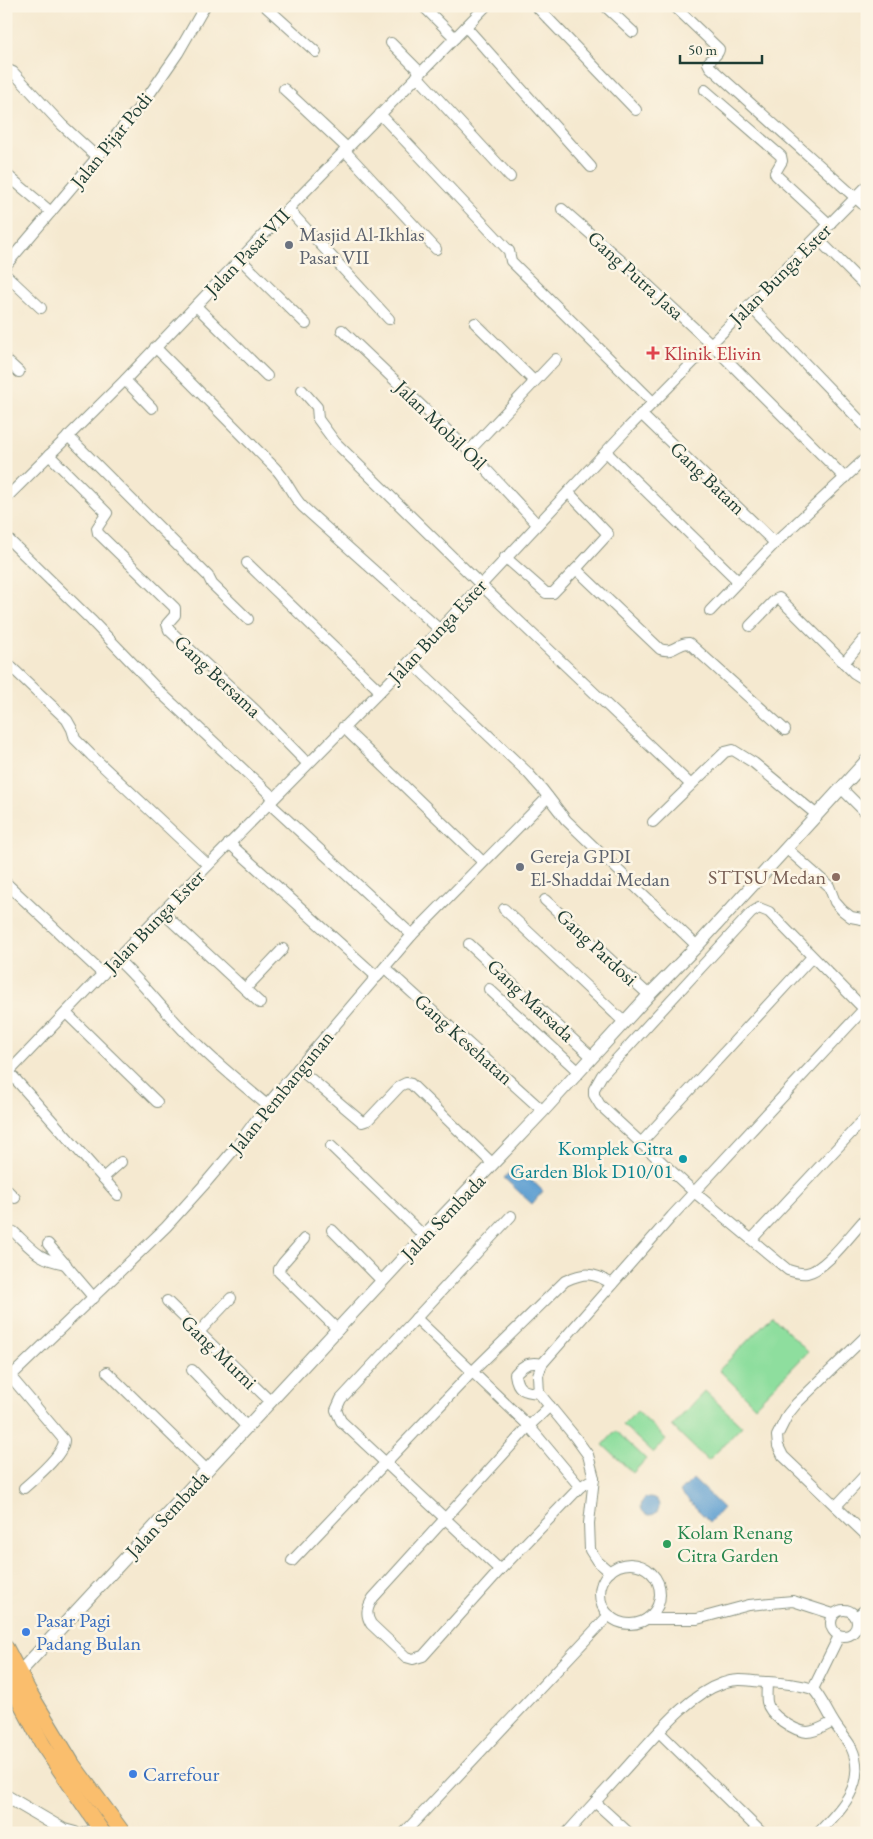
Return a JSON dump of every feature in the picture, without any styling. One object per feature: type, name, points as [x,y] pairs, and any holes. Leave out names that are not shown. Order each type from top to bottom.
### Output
[{"type":"main road","points":[[6,1648],[12,1674],[42,1745],[96,1832]]},
{"type":"main road","points":[[12,1674],[72,1765],[123,1833]]},
{"type":"street","name":"Jalan Pijar Podi","points":[[6,265],[144,102],[178,53],[206,6]]},
{"type":"street","points":[[265,6],[316,52]]},
{"type":"street","points":[[423,6],[455,38]]},
{"type":"street","name":"Jalan Pasar VII","points":[[6,498],[124,380],[486,6]]},
{"type":"street","points":[[536,6],[636,110]]},
{"type":"street","points":[[605,6],[633,32]]},
{"type":"street","points":[[674,6],[719,49],[718,53],[708,63],[710,67],[867,208]]},
{"type":"street","points":[[466,27],[591,167]]},
{"type":"street","points":[[392,43],[510,177]]},
{"type":"street","points":[[6,69],[13,72],[62,125],[97,158]]},
{"type":"street","points":[[284,90],[346,150],[436,249]]},
{"type":"street","points":[[705,90],[781,156],[782,161],[775,173],[776,175],[830,224]]},
{"type":"street","points":[[380,114],[510,251],[511,262],[653,402]]},
{"type":"street","points":[[6,174],[51,212]]},
{"type":"street","name":"Jalan Bunga Ester","points":[[8,1073],[307,763],[410,661],[505,557],[641,414],[867,186]]},
{"type":"street","points":[[288,209],[389,318]]},
{"type":"street","name":"Gang Putra Jasa","points":[[562,209],[634,272],[710,343],[845,478]]},
{"type":"street","points":[[817,238],[867,288]]},
{"type":"street","points":[[240,259],[306,324]]},
{"type":"street","points":[[6,275],[41,308]]},
{"type":"street","points":[[749,305],[867,428]]},
{"type":"street","points":[[196,306],[268,376]]},
{"type":"street","points":[[475,323],[534,380]]},
{"type":"street","name":"Jalan Mobil Oil","points":[[342,330],[469,451],[537,524]]},
{"type":"street","points":[[155,347],[285,478],[292,494],[303,507],[439,629]]},
{"type":"street","points":[[469,451],[534,380],[556,359]]},
{"type":"street","points":[[6,360],[19,372]]},
{"type":"street","points":[[124,380],[152,408]]},
{"type":"street","points":[[302,390],[317,407],[318,419],[335,442],[481,585],[690,784]]},
{"type":"street","name":"Gang Batam","points":[[641,414],[774,543]]},
{"type":"street","points":[[68,436],[208,576],[212,584],[248,619]]},
{"type":"street","points":[[606,452],[738,581]]},
{"type":"street","name":"Gang Bersama","points":[[49,455],[107,513],[97,528],[98,533],[175,608],[175,615],[167,626],[169,630],[255,710],[307,763]]},
{"type":"street","points":[[710,611],[774,543],[867,458]]},
{"type":"street","points":[[505,557],[546,594],[553,593],[576,570],[608,534],[568,492]]},
{"type":"street","points":[[6,537],[91,620],[161,694],[412,935]]},
{"type":"street","points":[[246,563],[380,691]]},
{"type":"street","points":[[576,570],[660,649],[673,650],[683,643],[689,643],[785,730]]},
{"type":"street","points":[[750,626],[779,598],[844,663],[867,681]]},
{"type":"street","points":[[844,663],[863,640]]},
{"type":"street","points":[[410,661],[527,772],[566,820],[697,946]]},
{"type":"street","points":[[6,662],[67,720],[75,739],[208,865]]},
{"type":"street","points":[[343,727],[483,862]]},
{"type":"street","points":[[653,822],[724,752],[733,750],[754,763],[817,815]]},
{"type":"street","name":"Jalan Sembada","points":[[12,1674],[248,1427],[424,1236],[543,1111],[649,994],[697,946],[867,760]]},
{"type":"street","points":[[842,788],[867,814]]},
{"type":"street","name":"Jalan Pembangunan","points":[[9,1379],[166,1227],[236,1147],[267,1105],[412,935],[548,796]]},
{"type":"street","points":[[229,843],[377,977]]},
{"type":"street","points":[[787,848],[829,886],[835,902],[842,910],[851,916],[867,920]]},
{"type":"street","points":[[6,883],[104,974]]},
{"type":"street","name":"Gang Pardosi","points":[[545,900],[649,994]]},
{"type":"street","points":[[610,1572],[596,1561],[590,1550],[589,1522],[594,1478],[588,1455],[540,1393],[538,1375],[542,1364],[694,1192],[865,1010],[769,912],[762,908],[755,910],[602,1075],[594,1089],[596,1100],[640,1144],[694,1192],[788,1270],[796,1273],[806,1273],[817,1270],[867,1217]]},
{"type":"street","points":[[504,910],[624,1022]]},
{"type":"street","points":[[162,912],[260,1003]]},
{"type":"street","name":"Gang Marsada","points":[[469,944],[592,1057]]},
{"type":"street","points":[[245,989],[283,949]]},
{"type":"street","points":[[640,1144],[812,957]]},
{"type":"street","points":[[117,958],[196,1043],[267,1105]]},
{"type":"street","name":"Gang Kesehatan","points":[[385,968],[543,1111]]},
{"type":"street","points":[[489,990],[579,1072]]},
{"type":"street","points":[[66,1012],[157,1102]]},
{"type":"street","points":[[298,1068],[359,1120],[364,1122],[400,1086],[406,1083],[411,1084],[493,1164]]},
{"type":"street","points":[[8,1073],[118,1195]]},
{"type":"street","points":[[752,1239],[867,1116]]},
{"type":"street","points":[[331,1146],[424,1236]]},
{"type":"street","points":[[103,1178],[120,1162]]},
{"type":"street","points":[[6,1189],[15,1198]]},
{"type":"street","points":[[500,1570],[342,1421],[336,1410],[341,1399],[511,1216]]},
{"type":"street","points":[[332,1230],[382,1281]]},
{"type":"street","points":[[14,1232],[41,1257],[48,1261],[66,1264]]},
{"type":"street","points":[[304,1239],[282,1262],[279,1272],[338,1330]]},
{"type":"street","points":[[48,1244],[94,1298]]},
{"type":"street","points":[[292,1561],[472,1372],[565,1281],[581,1274],[600,1276],[612,1284]]},
{"type":"street","points":[[199,1332],[231,1298]]},
{"type":"street","name":"Gang Murni","points":[[167,1301],[271,1402]]},
{"type":"street","points":[[416,1318],[529,1426],[580,1487]]},
{"type":"street","points":[[867,1335],[797,1403],[788,1414],[777,1436],[778,1446],[788,1463],[867,1536]]},
{"type":"street","points":[[540,1393],[522,1389],[516,1382],[515,1374],[523,1364],[534,1362],[542,1364]]},
{"type":"street","points":[[192,1370],[248,1427]]},
{"type":"street","points":[[107,1372],[207,1470]]},
{"type":"street","points":[[9,1379],[64,1440],[63,1447],[58,1454],[24,1488]]},
{"type":"street","points":[[550,1406],[529,1426],[374,1598],[367,1609],[368,1619],[371,1624],[406,1657],[413,1659],[427,1652],[500,1570],[580,1487],[594,1478]]},
{"type":"street","points":[[836,1506],[867,1473]]},
{"type":"street","points":[[633,1564],[644,1568],[654,1575],[659,1586],[660,1598],[656,1610],[647,1619],[638,1623],[627,1624],[617,1621],[609,1615],[603,1608],[600,1598],[604,1580],[610,1572],[620,1566],[633,1564]]},
{"type":"street","points":[[647,1619],[697,1619],[749,1605],[793,1601],[833,1614],[843,1610],[853,1613],[856,1617],[857,1627],[854,1632],[850,1635],[840,1636],[832,1629],[830,1624],[833,1614]]},
{"type":"street","points":[[856,1617],[867,1608]]},
{"type":"street","points":[[404,1833],[609,1615]]},
{"type":"street","points":[[813,1689],[840,1636]]},
{"type":"street","points":[[567,1833],[659,1732],[696,1697],[712,1687],[741,1679],[783,1682],[813,1689],[820,1697],[833,1722],[850,1746],[856,1761],[857,1779],[846,1801],[834,1818],[818,1833]]},
{"type":"street","points":[[767,1682],[767,1704],[776,1716],[789,1726],[806,1732],[821,1729],[833,1722]]},
{"type":"street","points":[[659,1732],[762,1833]]},
{"type":"street","points":[[6,1796],[55,1825],[75,1833]]},
{"type":"street","points":[[594,1802],[629,1833]]},
{"type":"green space","points":[[772,1316],[808,1352],[755,1406],[719,1370]]},
{"type":"green space","points":[[705,1391],[742,1426],[708,1461],[672,1426]]},
{"type":"green space","points":[[637,1411],[666,1439],[653,1453],[623,1425]]},
{"type":"green space","points":[[616,1431],[646,1459],[633,1473],[603,1445]]},
{"type":"water","points":[[516,1165],[543,1191],[532,1204],[504,1178]]},
{"type":"water","points":[[693,1479],[723,1508],[710,1522],[680,1492]]},
{"type":"water","points":[[650,1497],[656,1500],[659,1506],[656,1512],[650,1515],[644,1512],[641,1506],[644,1500]]},
{"type":"place","name":"Masjid Al-Ikhlas Pasar VII","points":[[289,245]]},
{"type":"place","name":"Klinik Elivin","points":[[653,353]]},
{"type":"place","name":"Gereja GPDI El-Shaddai Medan","points":[[520,867]]},
{"type":"place","name":"STTSU Medan","points":[[836,877]]},
{"type":"place","name":"Komplek Citra Garden Blok D10/01","points":[[683,1159]]},
{"type":"place","name":"Kolam Renang Citra Garden","points":[[667,1544]]},
{"type":"place","name":"Pasar Pagi Padang Bulan","points":[[26,1632]]},
{"type":"place","name":"Carrefour","points":[[133,1774]]}]
